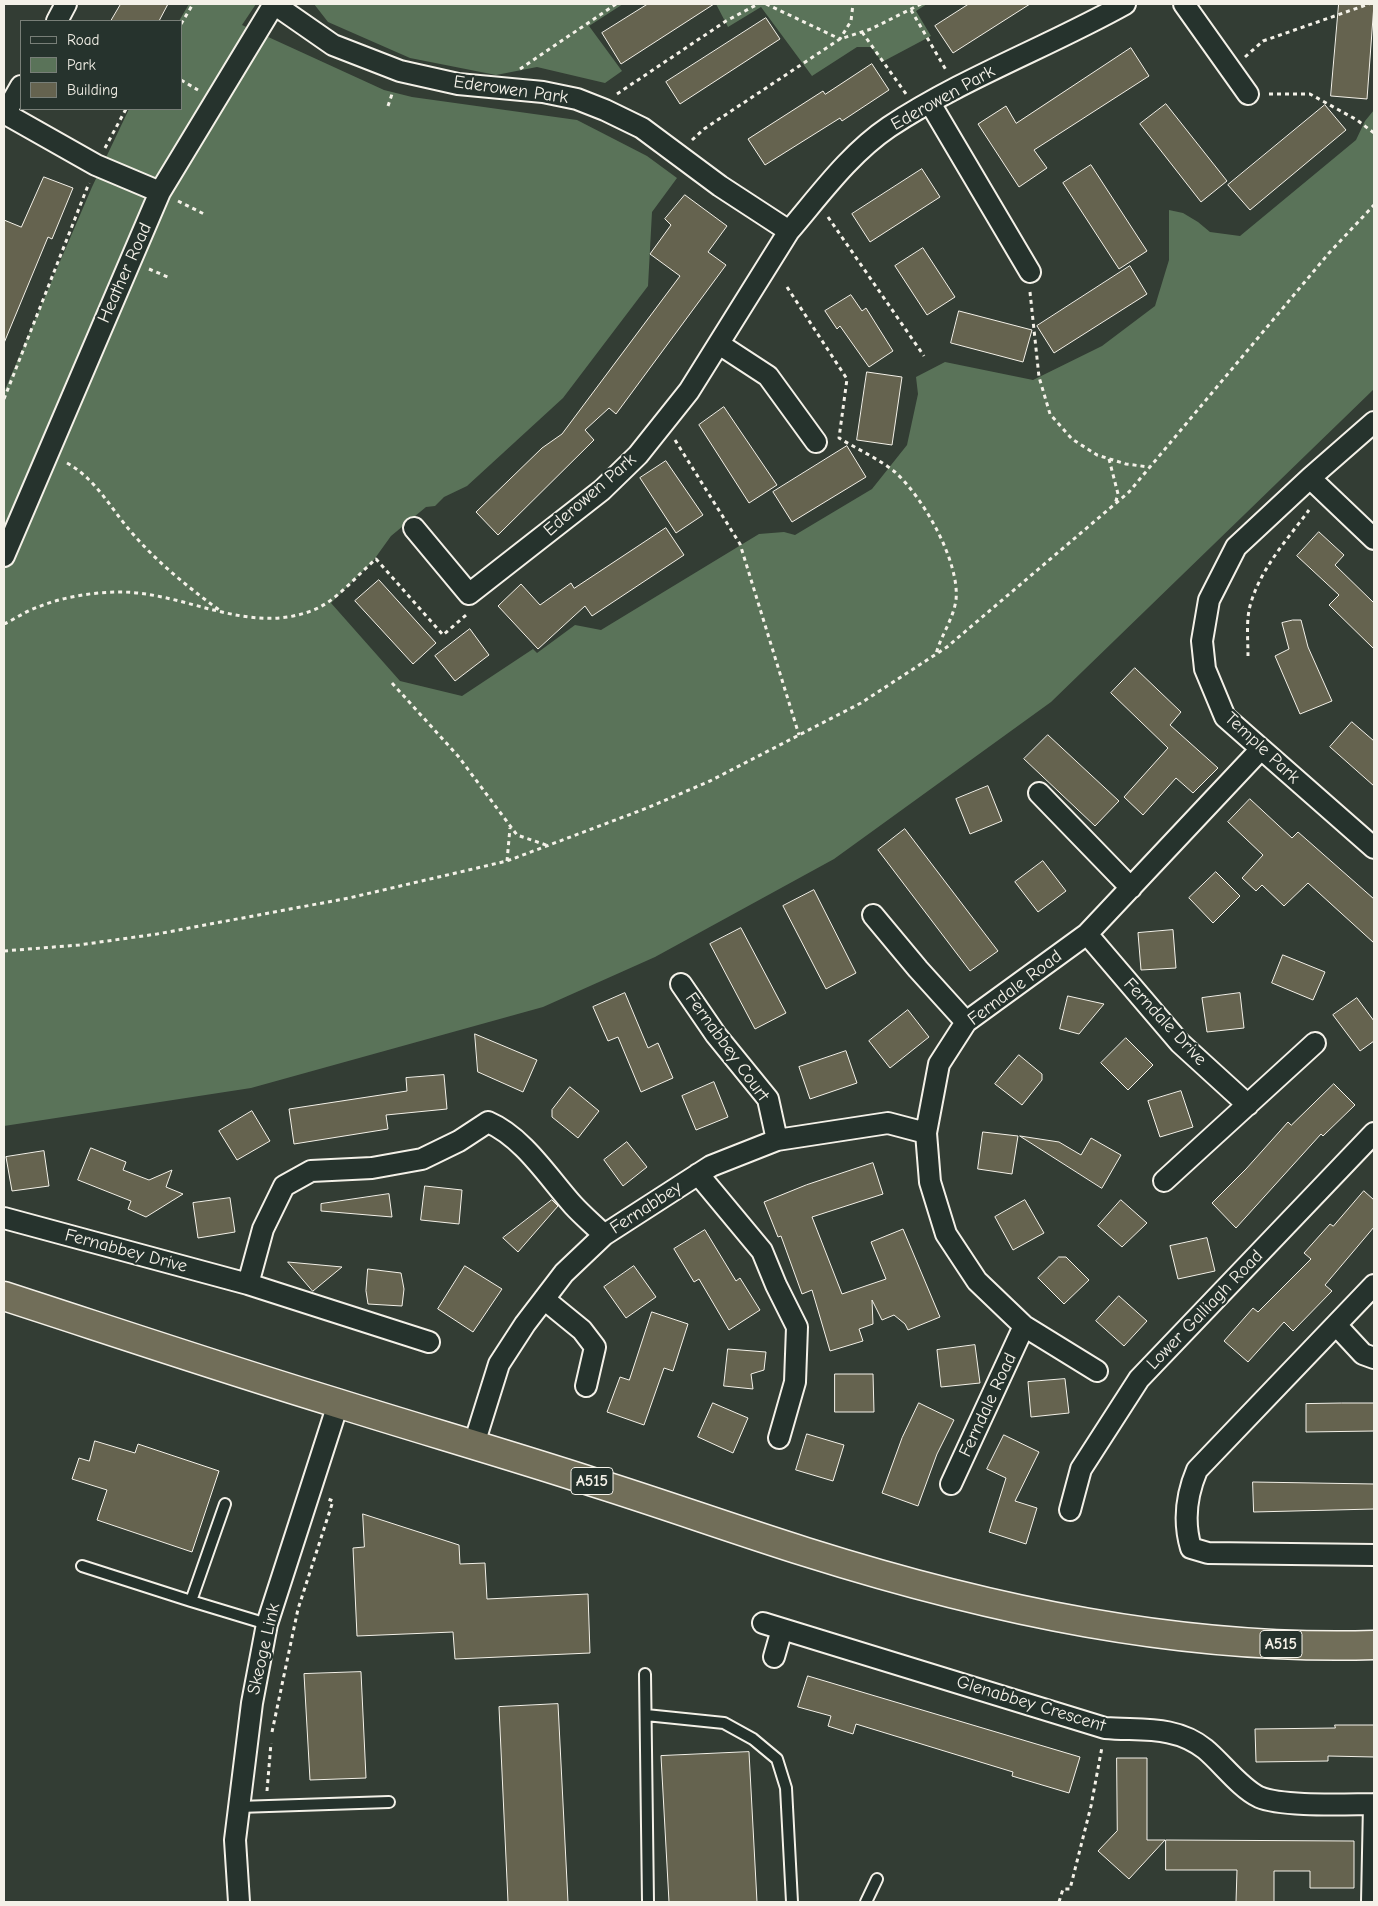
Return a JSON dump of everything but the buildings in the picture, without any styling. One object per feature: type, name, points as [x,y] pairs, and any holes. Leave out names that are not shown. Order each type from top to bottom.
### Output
[{"type":"highway","name":"A515","points":[[4,1296],[338,1404],[474,1444],[808,1553],[972,1599],[1095,1625],[1188,1638],[1309,1646],[1374,1645]]},
{"type":"street","points":[[58,20],[66,4]]},
{"type":"street","name":"Ederowen Park","points":[[274,4],[333,45],[400,71],[458,84],[502,87],[577,99],[605,110],[642,128],[720,186],[789,231]]},
{"type":"street","name":"Heather Road","points":[[4,556],[160,192],[274,4]]},
{"type":"street","name":"Ederowen Park","points":[[414,528],[469,594],[602,490],[638,455],[689,392],[789,231],[848,163],[888,128],[955,88],[1125,4]]},
{"type":"street","points":[[1184,4],[1248,94]]},
{"type":"street","points":[[20,88],[5,114],[96,166],[160,192]]},
{"type":"street","points":[[923,108],[1030,272]]},
{"type":"street","points":[[718,344],[768,376],[816,442]]},
{"type":"street","name":"Temple Park","points":[[1374,422],[1317,484],[1236,547],[1209,600],[1202,641],[1205,669],[1225,717],[1374,848]]},
{"type":"street","points":[[1317,484],[1374,539]]},
{"type":"street","name":"Ferndale Road","points":[[1097,1372],[1024,1326],[977,1281],[946,1234],[930,1182],[926,1133],[939,1064],[966,1022],[1087,934],[1260,749]]},
{"type":"street","points":[[1039,793],[1131,888]]},
{"type":"street","points":[[873,915],[966,1022]]},
{"type":"street","name":"Ferndale Drive","points":[[1087,934],[1180,1043],[1248,1105]]},
{"type":"street","name":"Fernabbey Court","points":[[681,984],[716,1035],[768,1099],[776,1140]]},
{"type":"street","points":[[1164,1181],[1315,1043]]},
{"type":"street","points":[[248,1284],[263,1228],[284,1186],[311,1171],[372,1168],[422,1159],[459,1141],[488,1122],[501,1127],[524,1149],[575,1207],[604,1234]]},
{"type":"street","name":"Fernabbey","points":[[474,1444],[499,1364],[544,1298],[564,1273],[604,1234],[710,1166],[776,1140],[888,1123],[926,1133]]},
{"type":"street","name":"Lower Galliagh Road","points":[[1070,1510],[1081,1469],[1139,1379],[1374,1133]]},
{"type":"street","points":[[698,1174],[762,1251],[796,1327],[795,1382],[779,1438]]},
{"type":"street","name":"Fernabbey Drive","points":[[4,1218],[248,1284],[429,1342]]},
{"type":"street","points":[[1374,1285],[1337,1326],[1197,1470],[1189,1489],[1186,1532],[1191,1548],[1208,1553],[1374,1555]]},
{"type":"street","points":[[544,1298],[582,1330],[595,1347],[586,1386]]},
{"type":"street","name":"Ferndale Road","points":[[951,1484],[1024,1326]]},
{"type":"street","points":[[1337,1326],[1364,1354],[1374,1358]]},
{"type":"street","name":"Skeoge Link","points":[[239,1902],[235,1840],[252,1703],[267,1624],[338,1404]]},
{"type":"street","name":"Glenabbey Crescent","points":[[763,1622],[1105,1728],[1157,1729],[1182,1735],[1204,1748],[1260,1797],[1295,1803],[1374,1804],[1372,1902]]},
{"type":"street","points":[[774,1657],[782,1628]]},
{"type":"lane","points":[[191,1601],[225,1504]]},
{"type":"lane","points":[[82,1566],[267,1624]]},
{"type":"lane","points":[[646,1674],[648,1902]]},
{"type":"lane","points":[[646,1715],[724,1723],[753,1739],[776,1759],[786,1788],[792,1902]]},
{"type":"lane","points":[[239,1807],[389,1802]]},
{"type":"lane","points":[[866,1902],[877,1879]]},
{"type":"path","points":[[182,22],[193,4]]},
{"type":"path","points":[[502,87],[525,63],[616,4]]},
{"type":"path","points":[[605,110],[612,97],[758,4]]},
{"type":"path","points":[[766,4],[840,39]]},
{"type":"path","points":[[840,39],[851,21],[853,4]]},
{"type":"path","points":[[677,154],[704,129],[840,39],[862,32],[921,4]]},
{"type":"path","points":[[1231,70],[1263,41],[1370,4]]},
{"type":"path","points":[[911,10],[955,88]]},
{"type":"path","points":[[862,32],[898,80],[923,108]]},
{"type":"path","points":[[1248,94],[1310,94],[1357,120],[1374,133]]},
{"type":"path","points":[[96,166],[125,110]]},
{"type":"path","points":[[160,192],[204,214]]},
{"type":"path","points":[[4,399],[82,200]]},
{"type":"path","points":[[816,200],[924,356]]},
{"type":"path","points":[[4,951],[79,945],[156,934],[349,898],[508,861],[710,781],[861,703],[936,654],[970,628],[1129,492],[1329,253],[1374,205]]},
{"type":"path","points":[[1030,272],[1030,295],[1039,377],[1050,414],[1072,439],[1097,455],[1126,464],[1150,467]]},
{"type":"path","points":[[787,287],[847,379],[839,438],[896,473],[919,500],[943,541],[956,592],[950,620],[939,641],[936,654]]},
{"type":"path","points":[[664,423],[722,512],[740,544],[799,735]]},
{"type":"path","points":[[49,452],[79,469],[145,546],[181,581],[224,614]]},
{"type":"path","points":[[1109,459],[1118,494],[1114,505]]},
{"type":"path","points":[[1248,656],[1250,608],[1258,584],[1317,484]]},
{"type":"path","points":[[4,624],[37,607],[70,597],[121,592],[148,595],[224,614],[270,618],[311,612],[325,605],[376,559],[443,635],[472,610]]},
{"type":"path","points":[[392,683],[458,756],[510,827],[517,834],[549,846]]},
{"type":"path","points":[[508,861],[510,827]]},
{"type":"path","points":[[267,1806],[271,1736],[285,1662],[298,1609],[332,1500],[309,1492]]},
{"type":"path","points":[[1059,1902],[1063,1889],[1070,1889],[1090,1806],[1105,1728]]},
{"type":"green space","points":[[189,4],[256,4],[242,25],[384,90],[412,97],[577,120],[647,156],[677,178],[652,212],[648,286],[563,398],[467,486],[444,497],[435,506],[426,507],[391,536],[373,561],[331,603],[400,681],[462,696],[533,649],[537,653],[575,625],[601,630],[759,534],[784,532],[795,535],[872,489],[907,445],[918,394],[916,377],[945,362],[1033,380],[1102,346],[1155,306],[1169,260],[1169,210],[1183,213],[1210,232],[1240,236],[1356,140],[1365,121],[1374,110],[1374,389],[1051,702],[834,859],[655,957],[543,1007],[251,1088],[4,1126],[4,392],[92,187],[129,110],[182,110],[182,20],[180,20]]},
{"type":"green space","points":[[314,4],[623,4],[589,26],[622,71],[605,83],[537,67],[496,75],[410,58],[328,22]]},
{"type":"green space","points":[[716,4],[927,4],[916,11],[931,36],[882,62],[871,47],[857,47],[812,76],[761,7],[728,27]]}]
